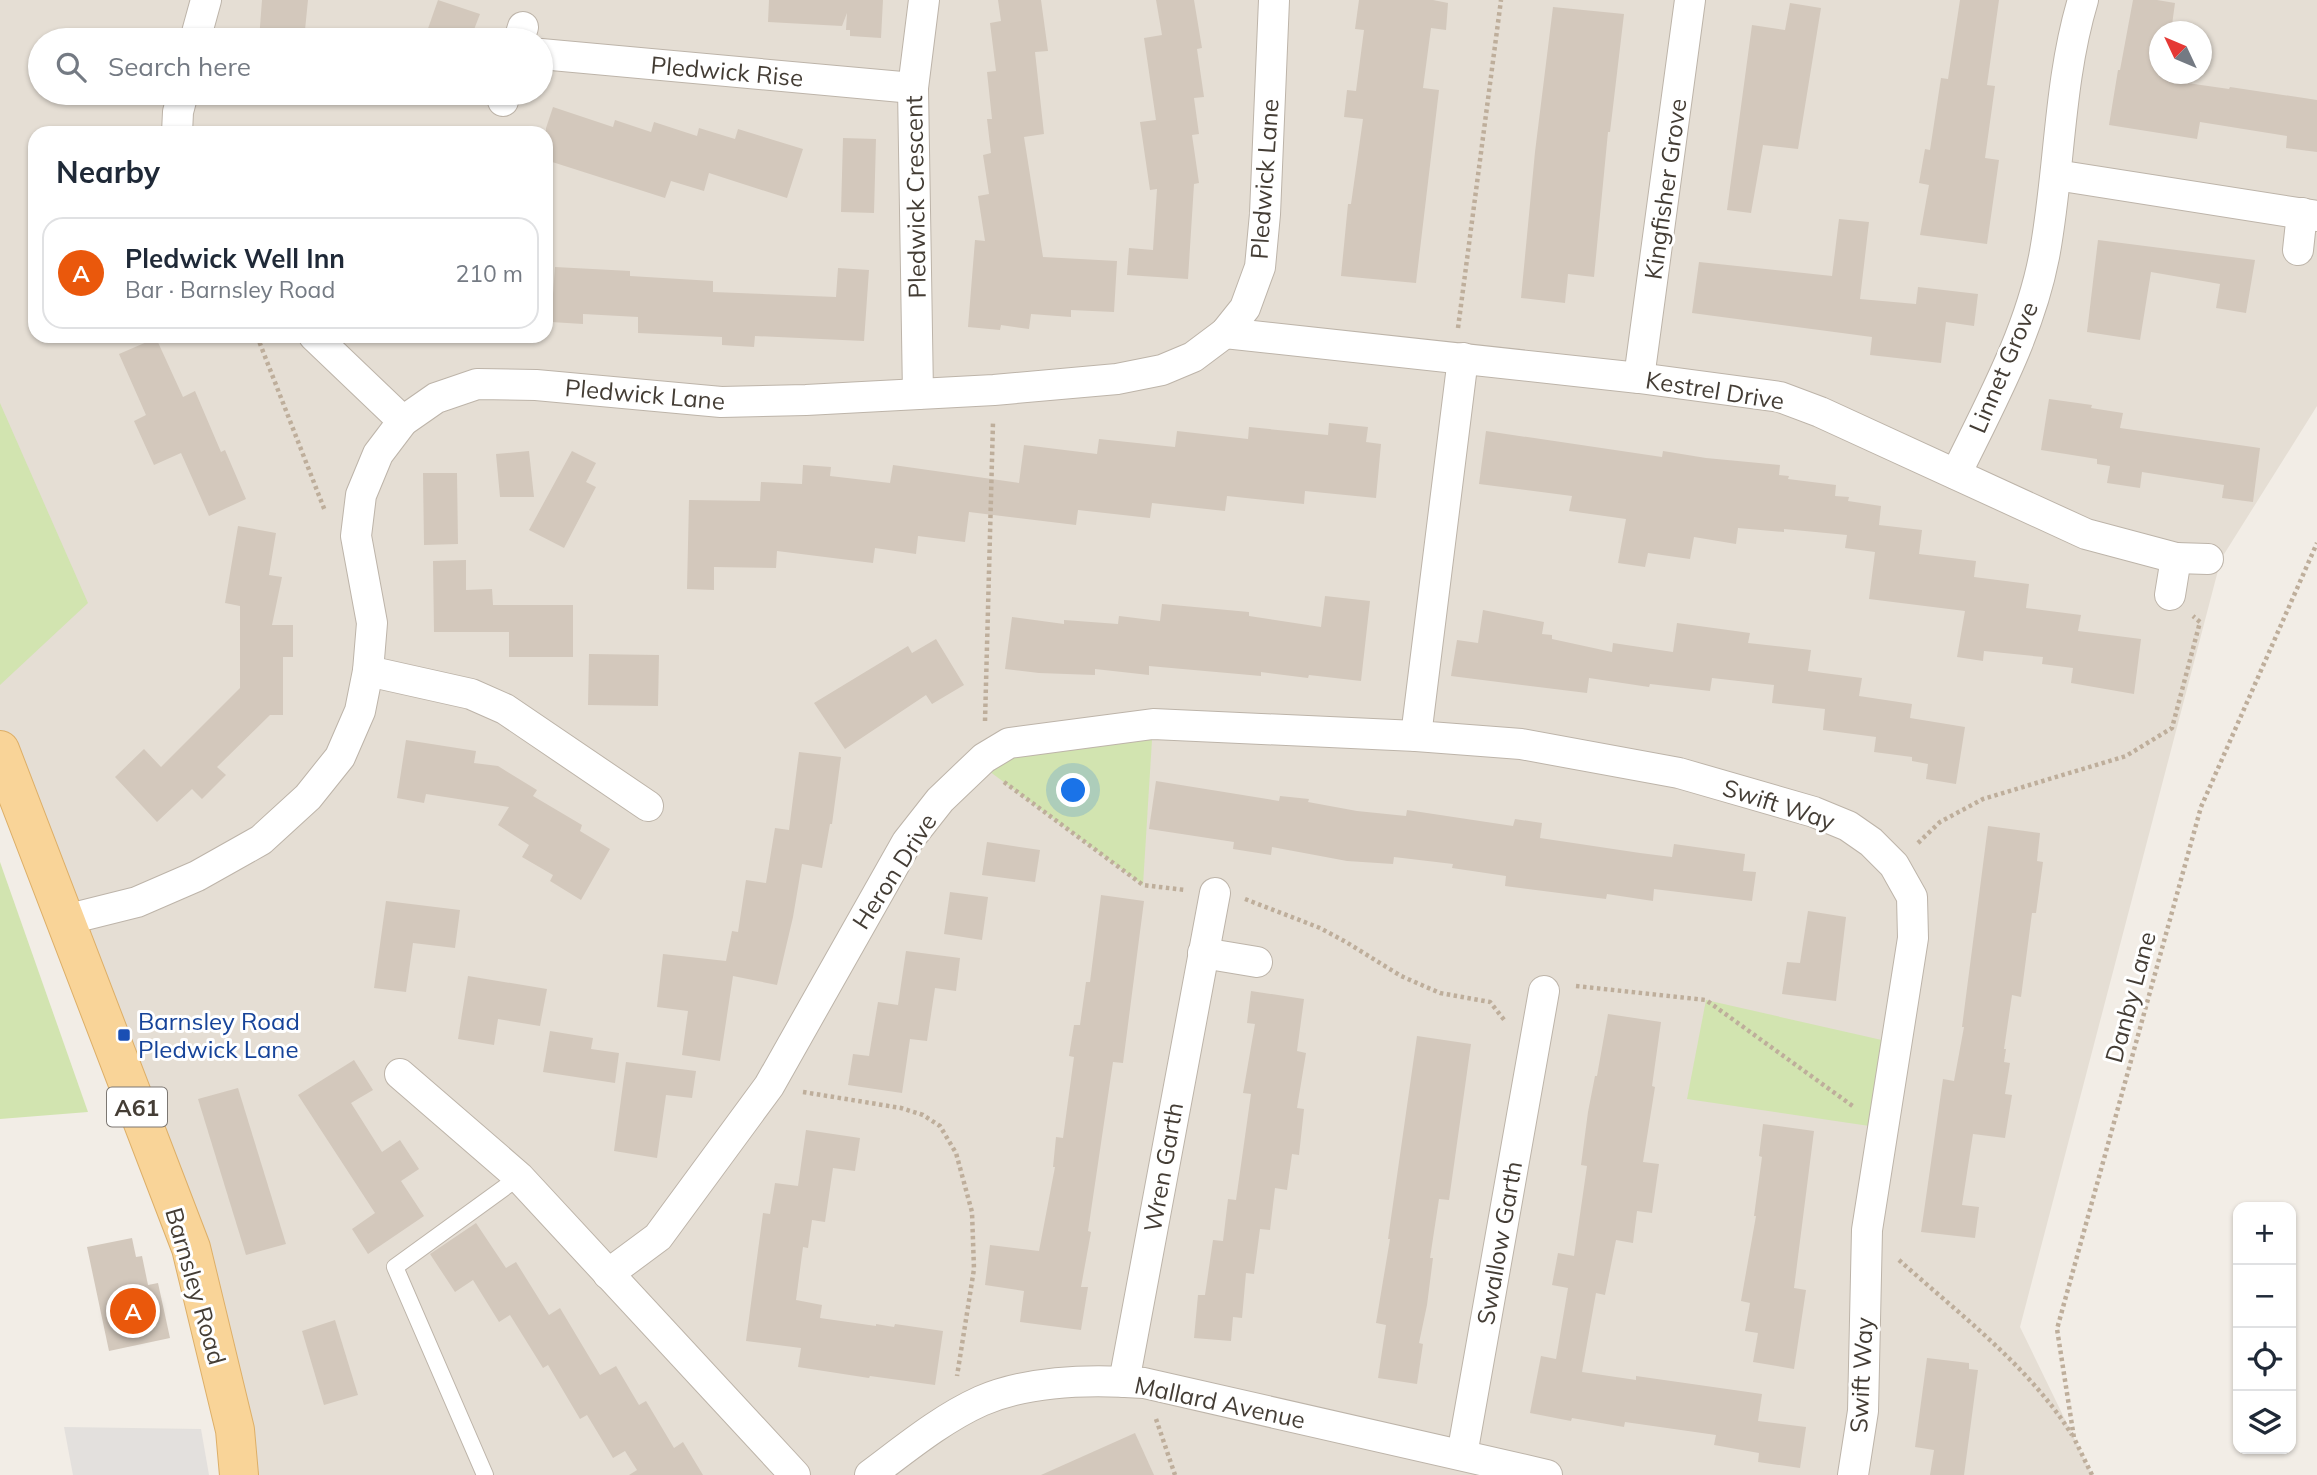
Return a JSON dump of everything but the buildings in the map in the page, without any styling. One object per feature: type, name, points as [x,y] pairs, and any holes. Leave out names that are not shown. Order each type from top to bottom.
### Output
[{"type":"main road","name":"Barnsley Road","points":[[0,750],[191,1248],[234,1430],[239,1475]]},
{"type":"street","points":[[198,28],[206,0]]},
{"type":"street","name":"Pledwick Crescent","points":[[918,394],[913,88],[924,0]]},
{"type":"street","name":"Pledwick Lane","points":[[65,920],[136,902],[197,876],[261,840],[308,797],[340,757],[360,711],[368,671],[372,623],[356,536],[361,495],[378,454],[403,421],[436,398],[477,384],[536,384],[721,402],[994,390],[1117,379],[1162,370],[1193,357],[1225,333],[1245,308],[1260,267],[1265,214],[1274,0]]},
{"type":"street","name":"Kingfisher Grove","points":[[1639,378],[1690,0]]},
{"type":"street","name":"Linnet Grove","points":[[1956,474],[2010,361],[2025,323],[2043,259],[2065,95],[2083,0]]},
{"type":"street","name":"Pledwick Rise","points":[[553,55],[913,88]]},
{"type":"street","points":[[177,126],[180,105]]},
{"type":"street","points":[[2056,176],[2310,214],[2298,250]]},
{"type":"street","name":"Kestrel Drive","points":[[1225,333],[1459,357],[1780,397],[2086,534],[2176,558],[2208,559]]},
{"type":"street","points":[[321,343],[403,421]]},
{"type":"street","points":[[1416,736],[1459,357]]},
{"type":"street","points":[[2170,595],[2176,558]]},
{"type":"street","points":[[368,671],[471,694],[505,709],[648,806]]},
{"type":"street","name":"Heron Drive","points":[[608,1274],[658,1237],[769,1086],[907,842],[940,800],[984,758],[1009,743],[1153,724],[1416,736]]},
{"type":"street","name":"Swift Way","points":[[1416,736],[1521,744],[1692,777],[1814,812],[1848,826],[1871,842],[1894,865],[1912,897],[1913,938],[1867,1230],[1863,1411],[1853,1475]]},
{"type":"street","name":"Wren Garth","points":[[1134,1382],[1215,893]]},
{"type":"street","points":[[1203,953],[1257,962]]},
{"type":"street","name":"Swallow Garth","points":[[1462,1455],[1522,1029],[1544,991]]},
{"type":"street","points":[[400,1074],[519,1177],[795,1475]]},
{"type":"street","name":"Mallard Avenue","points":[[870,1475],[950,1418],[981,1401],[1019,1389],[1067,1383],[1134,1382],[1547,1475]]},
{"type":"lane","points":[[485,1475],[395,1267],[519,1177]]},
{"type":"path","points":[[1459,357],[1501,0]]},
{"type":"path","points":[[260,343],[327,517],[356,536]]},
{"type":"path","points":[[984,758],[994,390]]},
{"type":"path","name":"Danby Lane","points":[[2092,1475],[2074,1438],[2057,1329],[2201,807],[2317,543]]},
{"type":"path","points":[[1894,865],[1940,822],[1983,799],[2126,756],[2172,727],[2200,622],[2170,595]]},
{"type":"path","points":[[1544,991],[1565,985],[1706,1000],[1883,1128]]},
{"type":"path","points":[[769,1086],[901,1108],[923,1115],[940,1126],[957,1153],[972,1212],[974,1269],[950,1418]]},
{"type":"path","points":[[1867,1230],[2026,1375],[2054,1405],[2074,1438]]},
{"type":"path","points":[[1134,1382],[1175,1475]]},
{"type":"shaded area","points":[[0,0],[2317,0],[2317,406],[2221,559],[2020,1327],[2092,1475],[239,1475],[235,1430],[0,750]]},
{"type":"shaded area","points":[[64,1427],[201,1429],[209,1475],[73,1475]]},
{"type":"green space","points":[[0,403],[88,603],[0,685]]},
{"type":"green space","points":[[1153,724],[1143,885],[978,763]]},
{"type":"green space","points":[[0,862],[88,1112],[0,1119]]},
{"type":"green space","points":[[1706,1000],[1895,1043],[1883,1128],[1687,1099]]},
{"type":"place","name":"Barnsley Road Pledwick Lane","points":[[124,1035]]},
{"type":"place","name":"Pledwick Well Inn","points":[[133,1311]]}]
